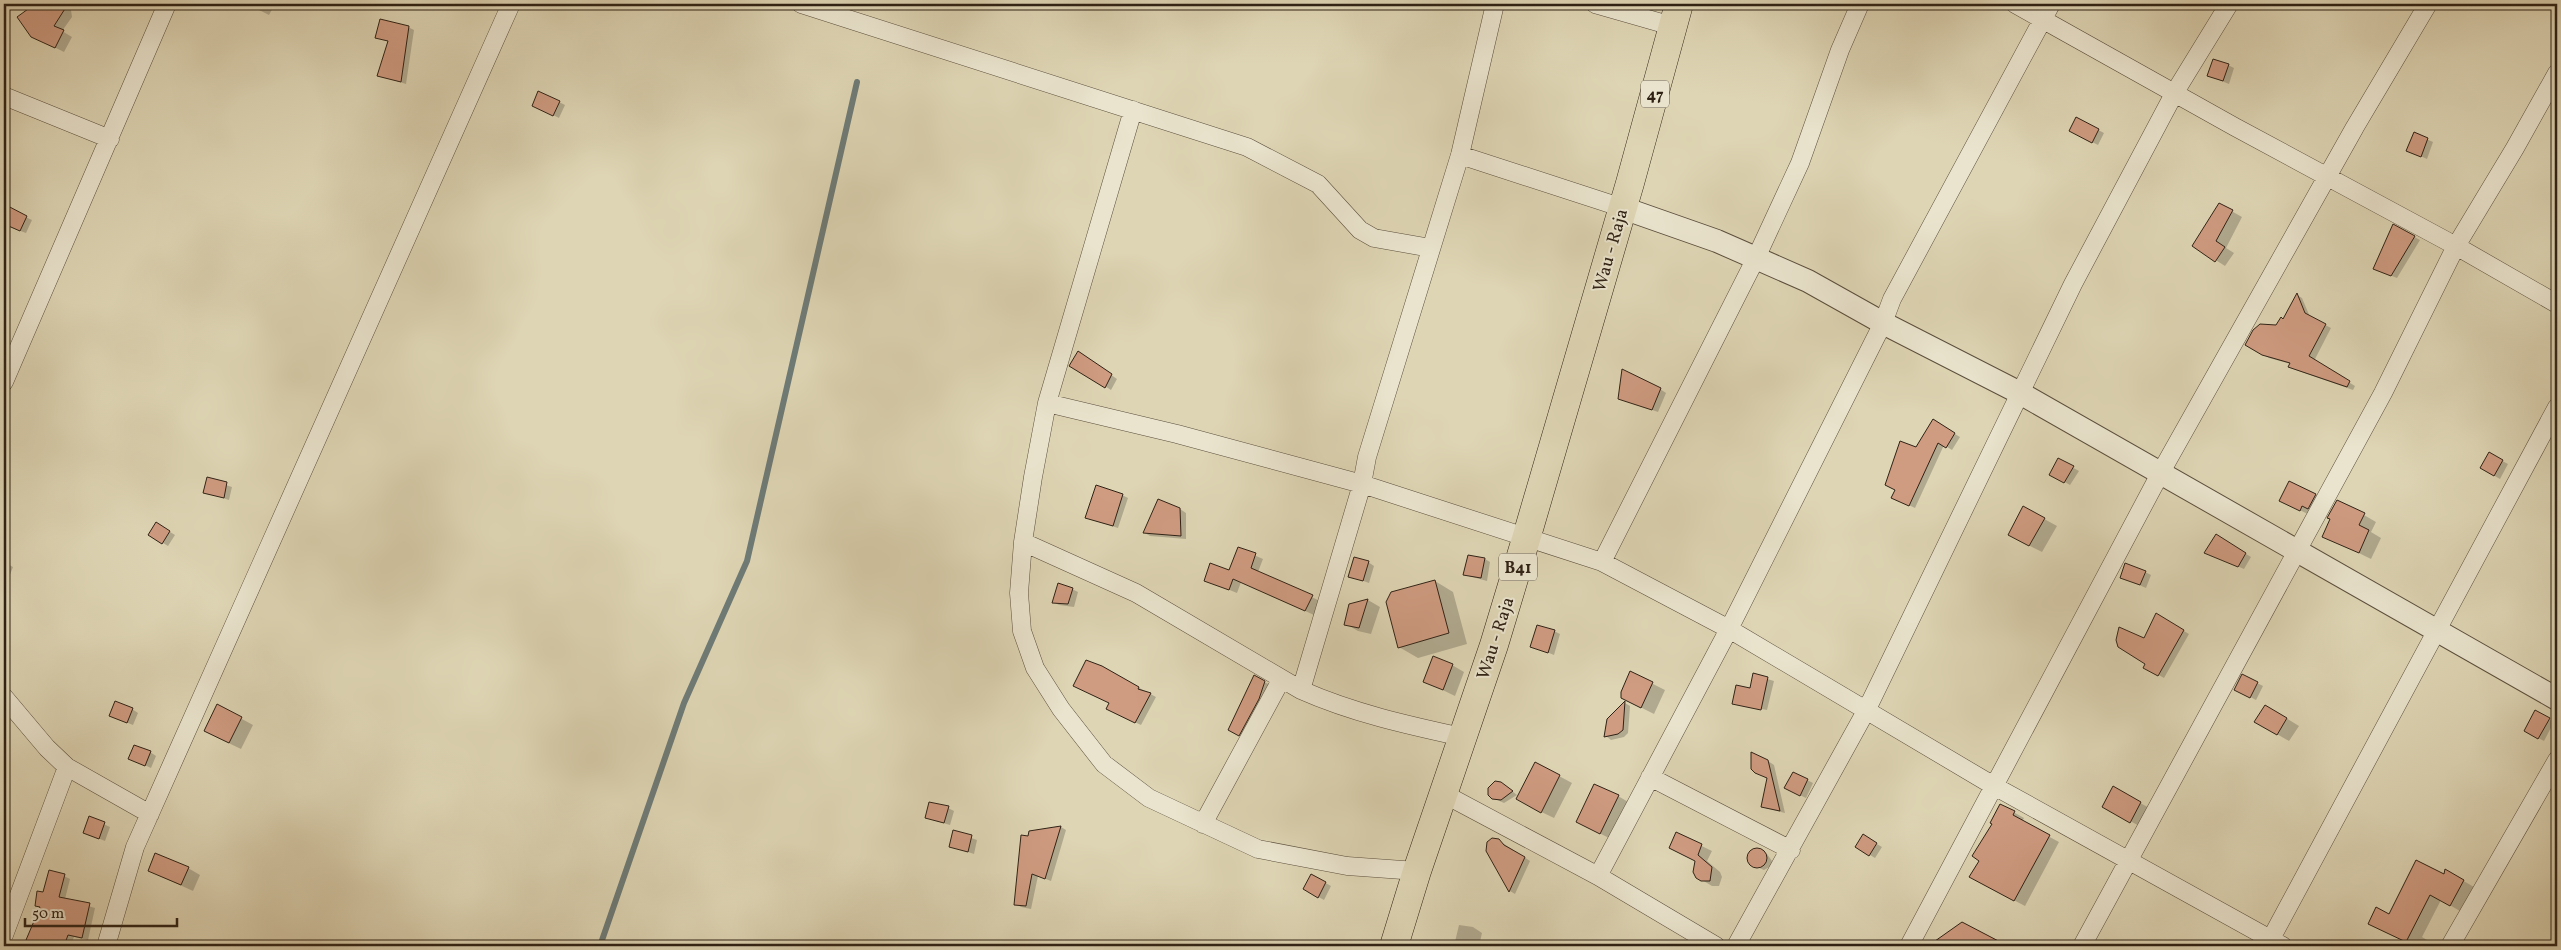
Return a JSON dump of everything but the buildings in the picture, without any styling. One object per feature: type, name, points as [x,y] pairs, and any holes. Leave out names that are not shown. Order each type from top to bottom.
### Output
[{"type":"main road","name":"47","points":[[1626,196],[1675,15]]},
{"type":"main road","name":"Wau - Raja","points":[[1394,946],[1526,539],[1626,196]]},
{"type":"street","points":[[4,382],[167,4]]},
{"type":"street","points":[[106,946],[135,847],[511,4]]},
{"type":"street","points":[[801,4],[1247,147],[1318,184],[1360,230],[1374,238],[1431,248]]},
{"type":"street","points":[[1301,690],[1362,484],[1368,457],[1460,155],[1495,4]]},
{"type":"street","points":[[1595,4],[1675,15]]},
{"type":"street","points":[[1602,562],[1756,258],[1800,163],[1840,50],[1860,4]]},
{"type":"street","points":[[2015,4],[2235,127],[2456,246],[2557,304]]},
{"type":"street","points":[[1598,876],[1730,629],[1882,323],[1892,299],[2051,4]]},
{"type":"street","points":[[1736,946],[1791,850],[1866,711],[2073,284],[2175,92],[2228,4]]},
{"type":"street","points":[[1909,946],[2160,472],[2428,4]]},
{"type":"street","points":[[2082,946],[2383,393],[2456,246],[2557,74]]},
{"type":"street","points":[[4,96],[110,139]]},
{"type":"street","points":[[1133,110],[1047,403],[1023,542],[1019,593],[1022,631],[1035,668],[1062,709],[1104,764],[1149,798],[1258,849],[1346,866],[1417,871]]},
{"type":"street","points":[[1460,155],[1626,196],[1682,228],[1808,281],[1882,323],[2020,393],[2438,630],[2557,700]]},
{"type":"street","points":[[1047,403],[1177,434],[1362,484],[1526,539],[1602,562],[1730,629],[1994,786],[2274,944],[2557,407]]},
{"type":"street","points":[[1023,542],[1136,593],[1281,680],[1330,703],[1382,719],[1462,737]]},
{"type":"street","points":[[1203,824],[1281,680]]},
{"type":"street","points":[[4,697],[47,748],[67,767],[150,814]]},
{"type":"street","points":[[2450,946],[2557,760]]},
{"type":"street","points":[[4,935],[67,767]]},
{"type":"street","points":[[1650,777],[1791,850]]},
{"type":"street","points":[[1444,794],[1598,876],[1716,946]]},
{"type":"waterway","points":[[600,946],[684,703],[747,561],[857,82]]}]
